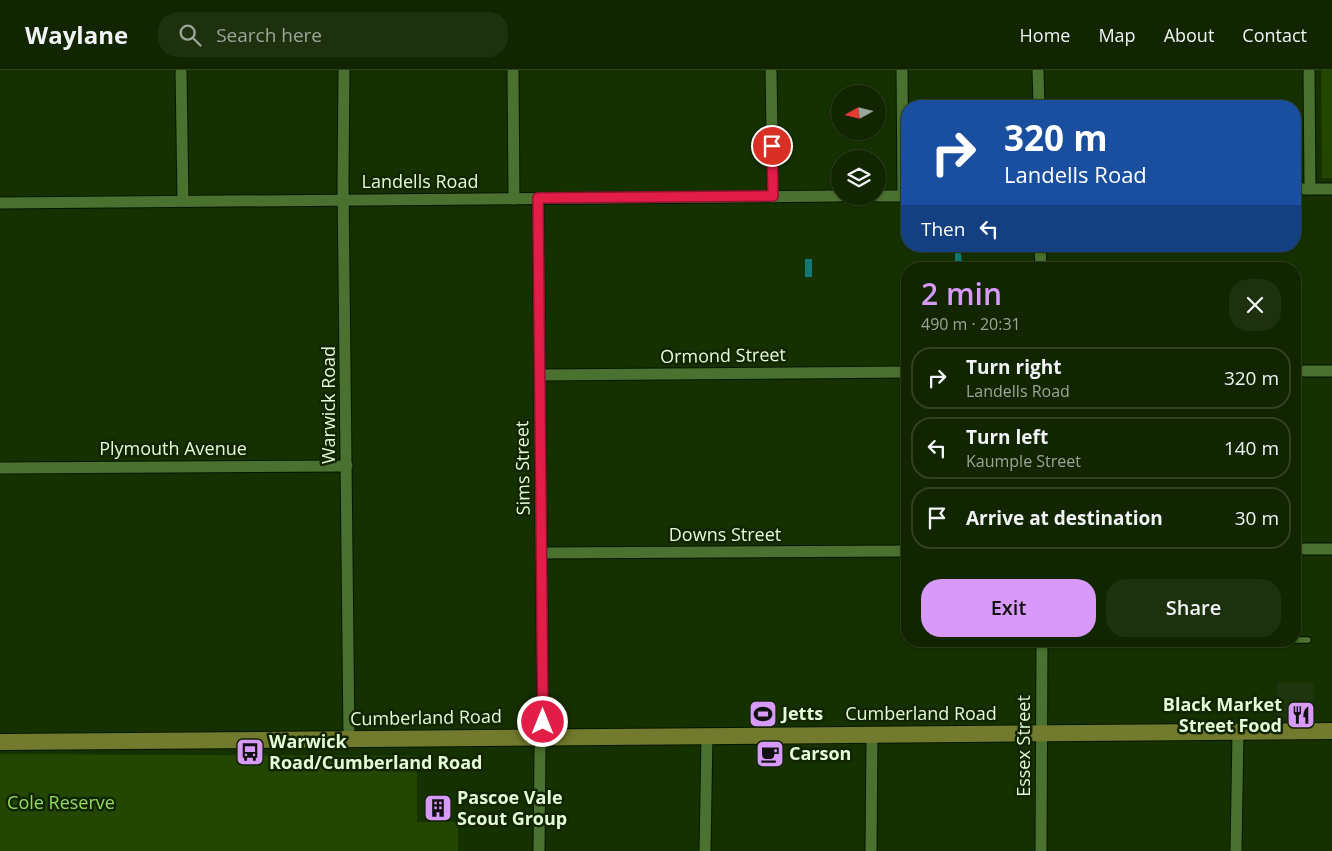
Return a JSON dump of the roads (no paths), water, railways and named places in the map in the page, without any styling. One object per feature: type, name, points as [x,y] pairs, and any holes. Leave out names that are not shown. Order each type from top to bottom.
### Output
[{"type":"main road","name":"Cumberland Road","points":[[0,742],[1332,731]]},
{"type":"street","points":[[181,70],[183,201]]},
{"type":"street","name":"Warwick Road","points":[[344,70],[348,739]]},
{"type":"street","points":[[512,70],[514,199]]},
{"type":"street","points":[[772,70],[773,196]]},
{"type":"street","points":[[902,70],[903,100]]},
{"type":"street","points":[[1038,70],[1039,100]]},
{"type":"street","points":[[1309,70],[1310,189]]},
{"type":"street","points":[[1301,189],[1332,188]]},
{"type":"street","name":"Landells Road","points":[[0,203],[831,196]]},
{"type":"street","points":[[886,196],[901,196]]},
{"type":"street","name":"Sims Street","points":[[538,198],[542,553],[542,737],[540,752],[539,851]]},
{"type":"street","points":[[1301,372],[1332,371]]},
{"type":"street","name":"Ormond Street","points":[[540,375],[901,372]]},
{"type":"street","name":"Plymouth Avenue","points":[[0,468],[347,466]]},
{"type":"street","points":[[1301,549],[1332,549]]},
{"type":"street","name":"Downs Street","points":[[542,553],[901,551]]},
{"type":"street","name":"Essex Street","points":[[1041,851],[1042,647]]},
{"type":"street","points":[[1236,851],[1238,732]]},
{"type":"street","points":[[871,851],[872,734]]},
{"type":"street","points":[[705,851],[707,736]]},
{"type":"lane","points":[[1301,640],[1308,640]]},
{"type":"water","points":[[955,252],[961,252],[962,262],[955,262]]},
{"type":"water","points":[[805,259],[812,259],[812,277],[805,277]]},
{"type":"place","name":"Jetts","points":[[763,714]]},
{"type":"place","name":"Black Market Street Food","points":[[1301,715]]},
{"type":"place","name":"Warwick Road/Cumberland Road","points":[[250,752]]},
{"type":"place","name":"Carson","points":[[770,754]]},
{"type":"place","name":"Pascoe Vale Scout Group","points":[[438,808]]},
{"type":"park label","name":"Cole Reserve","points":[[61,803]]}]
